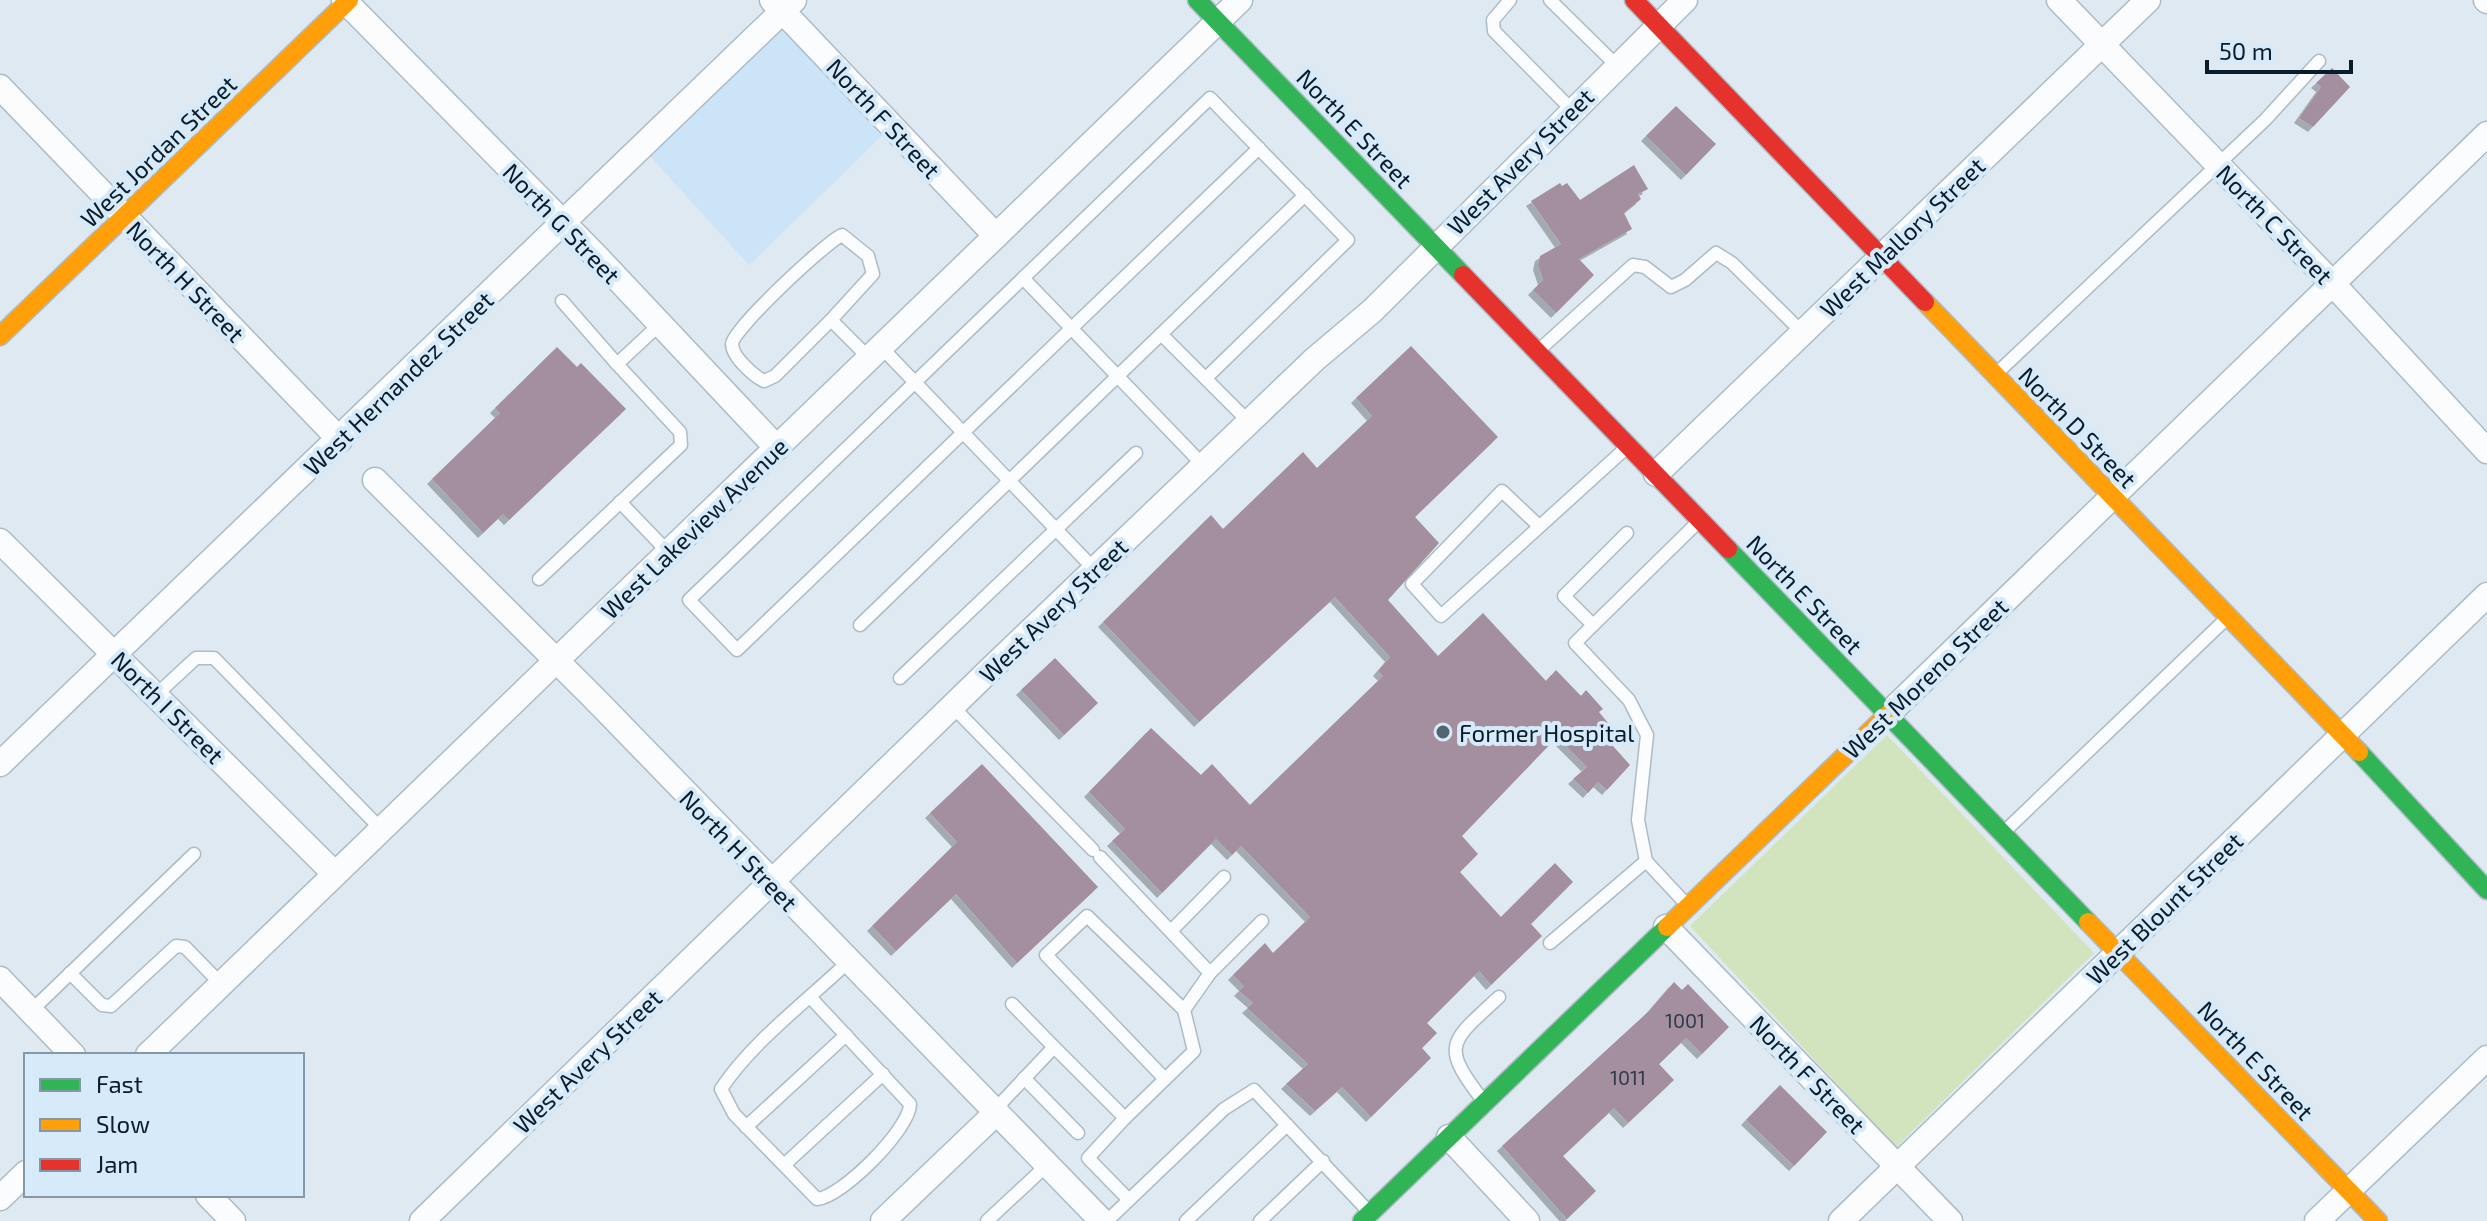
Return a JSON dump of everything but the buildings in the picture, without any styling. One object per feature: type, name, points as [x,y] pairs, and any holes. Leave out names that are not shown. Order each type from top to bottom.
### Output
[{"type":"street","name":"North E Street","points":[[1197,0],[2378,1221]]},
{"type":"street","name":"West Lakeview Avenue","points":[[150,1053],[1240,0]]},
{"type":"street","name":"North D Street","points":[[1634,0],[2229,616],[2487,890]]},
{"type":"street","name":"West Avery Street","points":[[422,1221],[952,706],[1249,422],[1372,311],[1616,65],[1685,0]]},
{"type":"street","name":"North C Street","points":[[2059,0],[2332,283],[2487,451]]},
{"type":"street","name":"West Mallory Street","points":[[1656,474],[2148,0]]},
{"type":"street","name":"West Jordan Street","points":[[0,336],[346,1]]},
{"type":"street","name":"North G Street","points":[[346,1],[777,448]]},
{"type":"street","name":"West Hernandez Street","points":[[0,764],[564,224],[783,4]]},
{"type":"street","name":"North F Street","points":[[783,4],[996,236]]},
{"type":"street","name":"North H Street","points":[[0,87],[340,440]]},
{"type":"street","name":"West Moreno Street","points":[[1366,1217],[2487,134]]},
{"type":"street","name":"North H Street","points":[[375,480],[1104,1221]]},
{"type":"street","name":"North I Street","points":[[0,541],[335,874]]},
{"type":"street","name":"West Blount Street","points":[[1841,1221],[2487,595]]},
{"type":"street","name":"North F Street","points":[[1666,927],[1950,1221]]},
{"type":"street","points":[[0,979],[71,1053]]},
{"type":"street","points":[[2317,1221],[2487,1058]]},
{"type":"street","points":[[883,1221],[996,1113]]},
{"type":"street","points":[[1449,1137],[1527,1221]]},
{"type":"street","points":[[0,1198],[24,1175]]},
{"type":"street","points":[[210,1197],[233,1221]]},
{"type":"lane","points":[[1510,0],[1493,20],[1494,31],[1572,110]]},
{"type":"lane","points":[[1550,0],[1616,65]]},
{"type":"lane","points":[[1994,375],[2218,165],[2319,61]]},
{"type":"lane","points":[[1206,378],[1348,240],[1305,195],[1259,148],[1210,98],[689,600],[737,650],[1259,148]]},
{"type":"lane","points":[[860,625],[1305,195]]},
{"type":"lane","points":[[842,235],[868,256],[873,274],[831,320],[775,376],[764,381],[736,355],[732,347],[750,320],[842,235]]},
{"type":"lane","points":[[1537,352],[1633,265],[1645,267],[1671,287],[1685,280],[1716,253],[1732,263],[1803,333]]},
{"type":"lane","points":[[1023,278],[1204,466]]},
{"type":"lane","points":[[539,579],[681,445],[680,432],[562,301]]},
{"type":"lane","points":[[831,320],[915,382],[1095,570]]},
{"type":"lane","points":[[617,364],[660,324]]},
{"type":"lane","points":[[1161,334],[1249,422]]},
{"type":"lane","points":[[1539,526],[1502,491],[1412,584],[1441,616],[1629,446]]},
{"type":"lane","points":[[900,678],[1136,453]]},
{"type":"lane","points":[[620,502],[669,553]]},
{"type":"lane","points":[[1688,906],[1646,861],[1638,820],[1647,735],[1629,700],[1575,643],[1700,520]]},
{"type":"lane","points":[[1593,625],[1564,596],[1627,533]]},
{"type":"lane","points":[[2003,833],[2229,616]]},
{"type":"lane","points":[[156,695],[196,658],[214,658],[381,829]]},
{"type":"lane","points":[[952,706],[1210,973]]},
{"type":"lane","points":[[31,1011],[194,854]]},
{"type":"lane","points":[[1550,943],[1646,861]]},
{"type":"lane","points":[[1171,931],[1224,877]]},
{"type":"lane","points":[[1129,1200],[1088,1158],[1194,1051],[1184,1010],[1087,916],[1046,955],[1165,1079]]},
{"type":"lane","points":[[1184,1010],[1210,973],[1262,921]]},
{"type":"lane","points":[[70,973],[102,1005],[111,1006],[176,946],[185,947],[221,984]]},
{"type":"lane","points":[[811,998],[910,1104],[910,1113],[891,1141],[835,1194],[817,1199],[734,1114],[721,1089],[740,1065],[848,962]]},
{"type":"lane","points":[[1485,1103],[1463,1075],[1453,1054],[1454,1043],[1469,1024],[1499,997]]},
{"type":"lane","points":[[1012,1004],[1125,1118]]},
{"type":"lane","points":[[746,1127],[846,1035]]},
{"type":"lane","points":[[996,1113],[1054,1047]]},
{"type":"lane","points":[[784,1165],[883,1074]]},
{"type":"lane","points":[[1024,1078],[1078,1133]]},
{"type":"lane","points":[[1104,1221],[1224,1109],[1254,1090],[1323,1161],[1366,1217]]},
{"type":"lane","points":[[1186,1221],[1287,1125]]},
{"type":"lane","points":[[1260,1221],[1323,1161]]},
{"type":"lane","points":[[987,1221],[1047,1165]]},
{"type":"shaded area","points":[[783,26],[885,133],[749,265],[650,156]]},
{"type":"green space","points":[[1887,735],[2094,953],[1896,1147],[1690,926]]},
{"type":"traffic: fast","points":[[1197,0],[1463,275]]},
{"type":"traffic: fast","points":[[1728,549],[2088,922]]},
{"type":"traffic: fast","points":[[2359,752],[2487,890]]},
{"type":"traffic: fast","points":[[1362,1221],[1667,927]]},
{"type":"traffic: slow","points":[[0,336],[349,0]]},
{"type":"traffic: slow","points":[[1925,302],[2359,752]]},
{"type":"traffic: slow","points":[[1667,927],[1888,714]]},
{"type":"traffic: slow","points":[[2088,922],[2378,1221]]},
{"type":"traffic: jam","points":[[1634,0],[1925,302]]},
{"type":"traffic: jam","points":[[1463,275],[1728,549]]},
{"type":"place","name":"Former Hospital","points":[[1443,732]]}]
